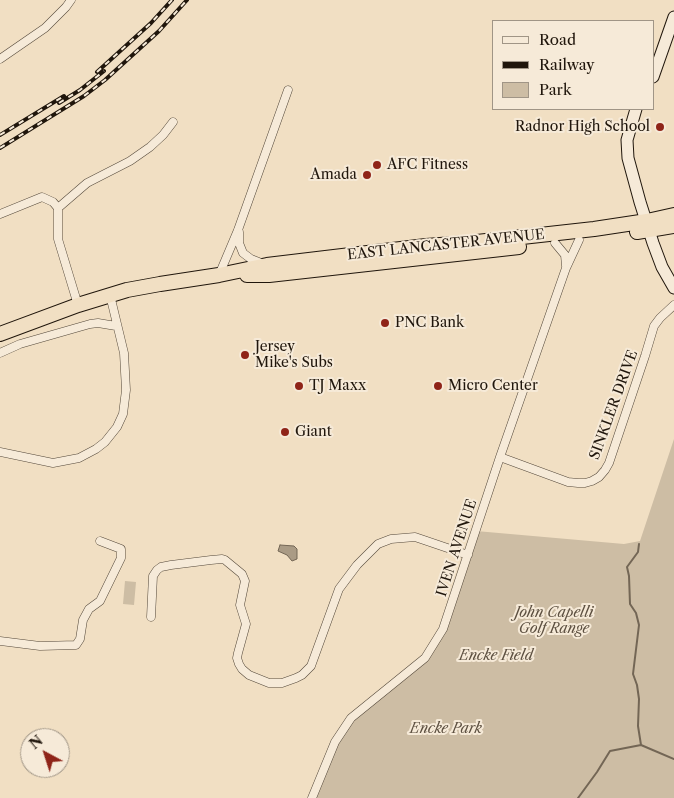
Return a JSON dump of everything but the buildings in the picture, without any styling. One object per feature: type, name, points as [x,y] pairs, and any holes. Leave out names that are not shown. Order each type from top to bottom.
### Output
[{"type":"highway","name":"EAST LANCASTER AVENUE","points":[[219,275],[269,275],[580,240],[648,226],[674,215]]},
{"type":"highway","name":"EAST LANCASTER AVENUE","points":[[0,334],[110,295],[267,265],[585,230],[674,226]]},
{"type":"main road","points":[[654,74],[674,17]]},
{"type":"main road","points":[[636,110],[627,140],[628,158],[640,202],[662,267],[674,288]]},
{"type":"main road","points":[[644,110],[634,140],[635,157],[647,202],[648,226]]},
{"type":"street","points":[[0,59],[45,28],[71,0]]},
{"type":"street","points":[[219,275],[238,230],[288,90]]},
{"type":"street","points":[[58,208],[87,183],[130,161],[150,147],[173,122]]},
{"type":"street","points":[[0,214],[42,198],[54,202],[58,208],[58,239],[78,305]]},
{"type":"street","points":[[238,230],[239,243],[243,253],[254,261],[267,265]]},
{"type":"street","name":"IVEN AVENUE","points":[[312,798],[335,742],[351,718],[425,658],[444,629],[500,457],[566,268],[580,240]]},
{"type":"street","points":[[555,243],[565,255],[566,268]]},
{"type":"street","points":[[0,452],[53,463],[79,458],[96,449],[117,427],[123,414],[126,390],[124,353],[110,295]]},
{"type":"street","name":"SINKLER DRIVE","points":[[500,457],[574,483],[585,483],[598,477],[609,463],[646,356],[654,326],[674,305]]},
{"type":"street","points":[[0,353],[20,344],[90,324],[98,323],[116,326]]},
{"type":"street","points":[[151,617],[154,572],[161,567],[222,559],[228,561],[242,574],[245,582],[240,605],[246,624],[237,658],[239,664],[249,675],[269,683],[282,683],[302,675],[311,666],[339,589],[357,565],[378,544],[391,539],[416,537],[468,555]]},
{"type":"street","points":[[0,640],[40,646],[76,645],[80,639],[83,620],[89,609],[100,602],[121,558],[121,549],[100,541]]},
{"type":"green space","points":[[674,439],[674,798],[312,798],[335,742],[351,718],[425,658],[443,629],[476,531],[624,544],[640,541]]},
{"type":"green space","points":[[125,581],[136,582],[134,605],[123,604]]},
{"type":"shaded area","points":[[280,545],[294,546],[297,549],[297,559],[292,561],[287,555],[278,551]]},
{"type":"waterway","points":[[639,544],[638,552],[627,567],[630,604],[636,613],[639,625],[633,674],[639,699],[638,726],[641,745]]},
{"type":"waterway","points":[[578,798],[610,751],[641,745],[674,759]]},
{"type":"railway","points":[[97,72],[151,23],[172,0]]},
{"type":"railway","points":[[0,148],[84,96],[105,80],[159,31],[187,0]]},
{"type":"railway","points":[[59,103],[80,90],[104,71]]},
{"type":"railway","points":[[0,135],[64,96]]},
{"type":"place","name":"Radnor High School","points":[[660,127]]},
{"type":"place","name":"AFC Fitness","points":[[377,165]]},
{"type":"place","name":"Amada","points":[[367,175]]},
{"type":"place","name":"PNC Bank","points":[[385,323]]},
{"type":"place","name":"Jersey Mike's Subs","points":[[245,355]]},
{"type":"place","name":"TJ Maxx","points":[[299,386]]},
{"type":"place","name":"Micro Center","points":[[438,386]]},
{"type":"place","name":"Giant","points":[[285,432]]},
{"type":"park label","name":"John Capelli Golf Range","points":[[554,622]]},
{"type":"park label","name":"Encke Field","points":[[496,656]]},
{"type":"park label","name":"Encke Park","points":[[446,729]]}]
